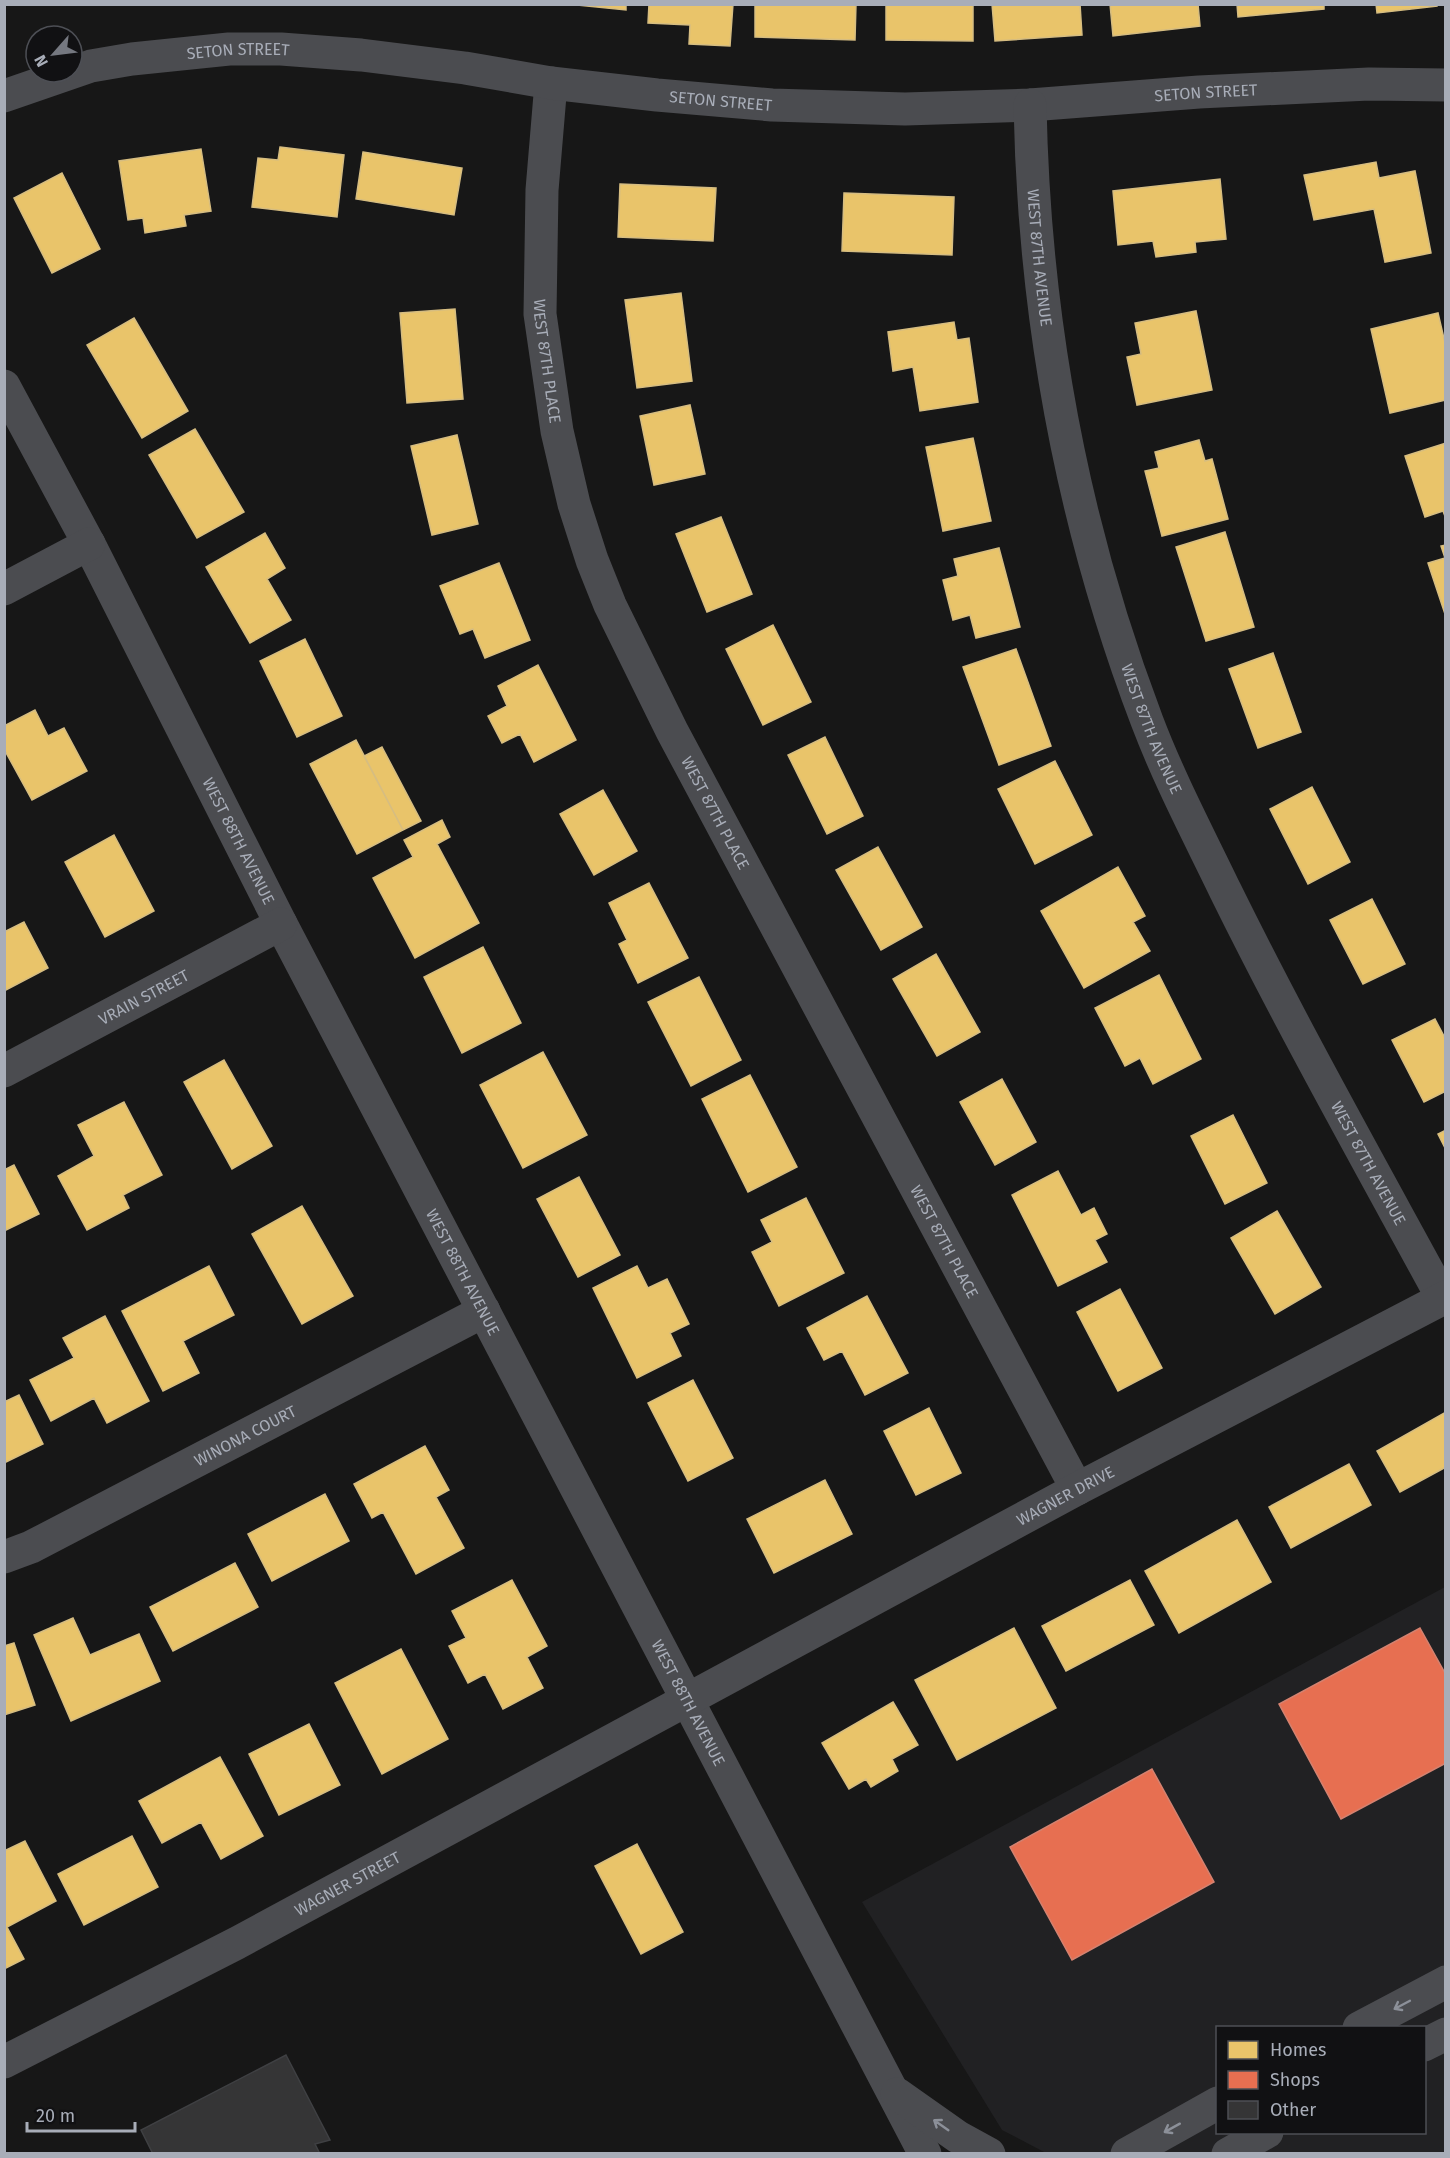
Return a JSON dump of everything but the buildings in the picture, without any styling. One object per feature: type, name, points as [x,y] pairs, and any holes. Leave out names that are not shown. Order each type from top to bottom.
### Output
[{"type":"street","name":"SETON STREET","points":[[4,96],[91,66],[132,59],[229,49],[281,49],[360,55],[657,95],[772,105],[905,109],[1030,105],[1199,92],[1369,84],[1446,85]]},
{"type":"street","name":"WEST 87TH PLACE","points":[[551,82],[542,190],[540,314],[557,431],[574,504],[592,560],[610,604],[678,741],[1077,1489]]},
{"type":"street","name":"WEST 87TH AVENUE","points":[[1030,105],[1031,171],[1046,331],[1064,435],[1083,516],[1119,641],[1148,723],[1174,785],[1270,981],[1444,1298]]},
{"type":"street","name":"WEST 88TH AVENUE","points":[[4,386],[89,544],[281,924],[926,2154]]},
{"type":"street","points":[[4,589],[89,544]]},
{"type":"street","name":"VRAIN STREET","points":[[4,1071],[281,924]]},
{"type":"street","name":"WAGNER DRIVE","points":[[688,1700],[1077,1489],[1444,1298]]},
{"type":"street","name":"WINONA COURT","points":[[4,1557],[31,1547],[484,1311]]},
{"type":"street","name":"WAGNER STREET","points":[[4,2062],[237,1943],[688,1700]]},
{"type":"street","points":[[1363,2026],[1446,1982]]},
{"type":"street","points":[[1426,2044],[1446,2034]]},
{"type":"street","points":[[895,2093],[958,2137],[989,2154]]},
{"type":"street","points":[[1127,2154],[1216,2104]]},
{"type":"street","points":[[1228,2154],[1265,2134]]},
{"type":"shaded area","points":[[1445,1587],[1445,2153],[1046,2153],[1002,2130],[862,1902]]}]
